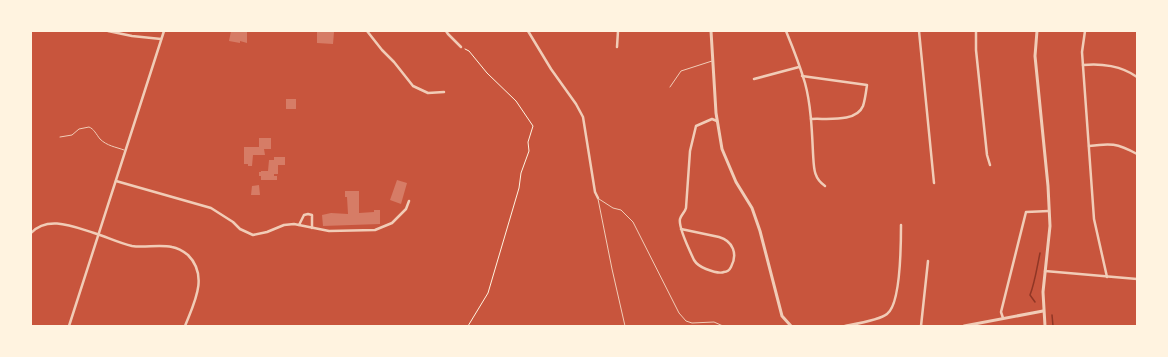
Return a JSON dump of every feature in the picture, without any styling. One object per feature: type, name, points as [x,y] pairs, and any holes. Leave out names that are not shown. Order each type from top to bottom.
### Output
[{"type":"street","points":[[108,31],[132,36],[161,38]]},
{"type":"street","points":[[69,326],[164,31]]},
{"type":"street","points":[[367,31],[413,86],[428,93],[444,92]]},
{"type":"street","points":[[446,31],[461,47]]},
{"type":"street","points":[[528,31],[551,70],[576,104],[583,117],[594,192],[598,198]]},
{"type":"street","points":[[617,48],[618,31]]},
{"type":"street","points":[[711,31],[717,120],[722,149],[736,182],[752,208],[760,231],[782,316],[791,326]]},
{"type":"street","points":[[786,31],[805,82],[811,119],[816,173],[818,181],[825,186]]},
{"type":"street","points":[[919,31],[934,183]]},
{"type":"street","points":[[976,31],[976,50],[985,140],[990,165]]},
{"type":"street","points":[[1037,31],[1034,56],[1050,211],[1050,226],[1043,292],[1045,326]]},
{"type":"street","points":[[1085,31],[1082,52],[1094,219],[1107,277]]},
{"type":"street","points":[[1083,65],[1093,64],[1116,67],[1137,77]]},
{"type":"street","points":[[754,79],[800,67]]},
{"type":"street","points":[[802,76],[867,85],[862,107],[858,114],[849,118],[811,119]]},
{"type":"street","points":[[681,229],[719,237],[729,242],[734,249],[735,255],[729,270],[723,273],[712,271],[696,265],[681,229],[680,218],[685,212],[686,208],[690,151],[696,126],[712,119],[717,120]]},
{"type":"street","points":[[1089,146],[1109,144],[1120,146],[1137,154]]},
{"type":"street","points":[[116,181],[211,208],[233,222],[240,229],[253,235],[284,225],[294,224],[329,231],[375,230],[392,223],[406,209],[409,201]]},
{"type":"street","points":[[1003,318],[1001,312],[1026,212],[1050,211]]},
{"type":"street","points":[[299,225],[304,215],[308,214],[312,216],[312,228]]},
{"type":"street","points":[[31,233],[41,226],[54,223],[66,224],[131,246],[163,246],[177,248],[183,251],[196,267],[199,286],[197,297],[185,326]]},
{"type":"street","points":[[845,326],[885,316],[891,311],[894,303],[899,273],[901,225]]},
{"type":"street","points":[[921,326],[928,261]]},
{"type":"street","points":[[1045,271],[1137,279]]},
{"type":"street","points":[[964,326],[1043,310]]},
{"type":"lane","points":[[670,87],[681,71],[712,61]]},
{"type":"lane","points":[[60,136],[72,135],[79,129],[89,127],[108,145],[126,150]]},
{"type":"lane","points":[[598,198],[625,326]]},
{"type":"lane","points":[[598,198],[613,208],[621,210],[633,222],[679,313],[686,321],[692,323],[714,322],[723,326]]},
{"type":"path","points":[[461,47],[469,51],[487,73],[516,101],[532,126],[528,142],[529,151],[521,173],[488,293],[468,326]]},
{"type":"building","points":[[231,31],[247,32],[247,43],[240,41],[240,43],[229,41]]},
{"type":"building","points":[[317,32],[334,32],[333,44],[317,43]]},
{"type":"building","points":[[286,99],[296,99],[296,109],[286,109]]},
{"type":"building","points":[[259,138],[271,138],[271,149],[264,149],[265,155],[253,155],[252,166],[248,166],[248,164],[244,164],[244,147],[259,147]]},
{"type":"building","points":[[274,157],[285,157],[285,165],[278,165],[278,174],[274,174],[274,176],[277,176],[277,180],[261,180],[259,172],[268,171],[269,160],[274,160]]},
{"type":"building","points":[[397,180],[407,183],[401,204],[390,200]]},
{"type":"building","points":[[259,185],[260,195],[251,195],[252,186]]},
{"type":"building","points":[[345,191],[359,191],[359,213],[380,210],[380,224],[323,226],[322,215],[331,213],[348,214],[347,197],[345,197]]},
{"type":"waterway","points":[[1035,302],[1030,295],[1035,280],[1040,253]]},
{"type":"waterway","points":[[1052,315],[1053,326]]}]
